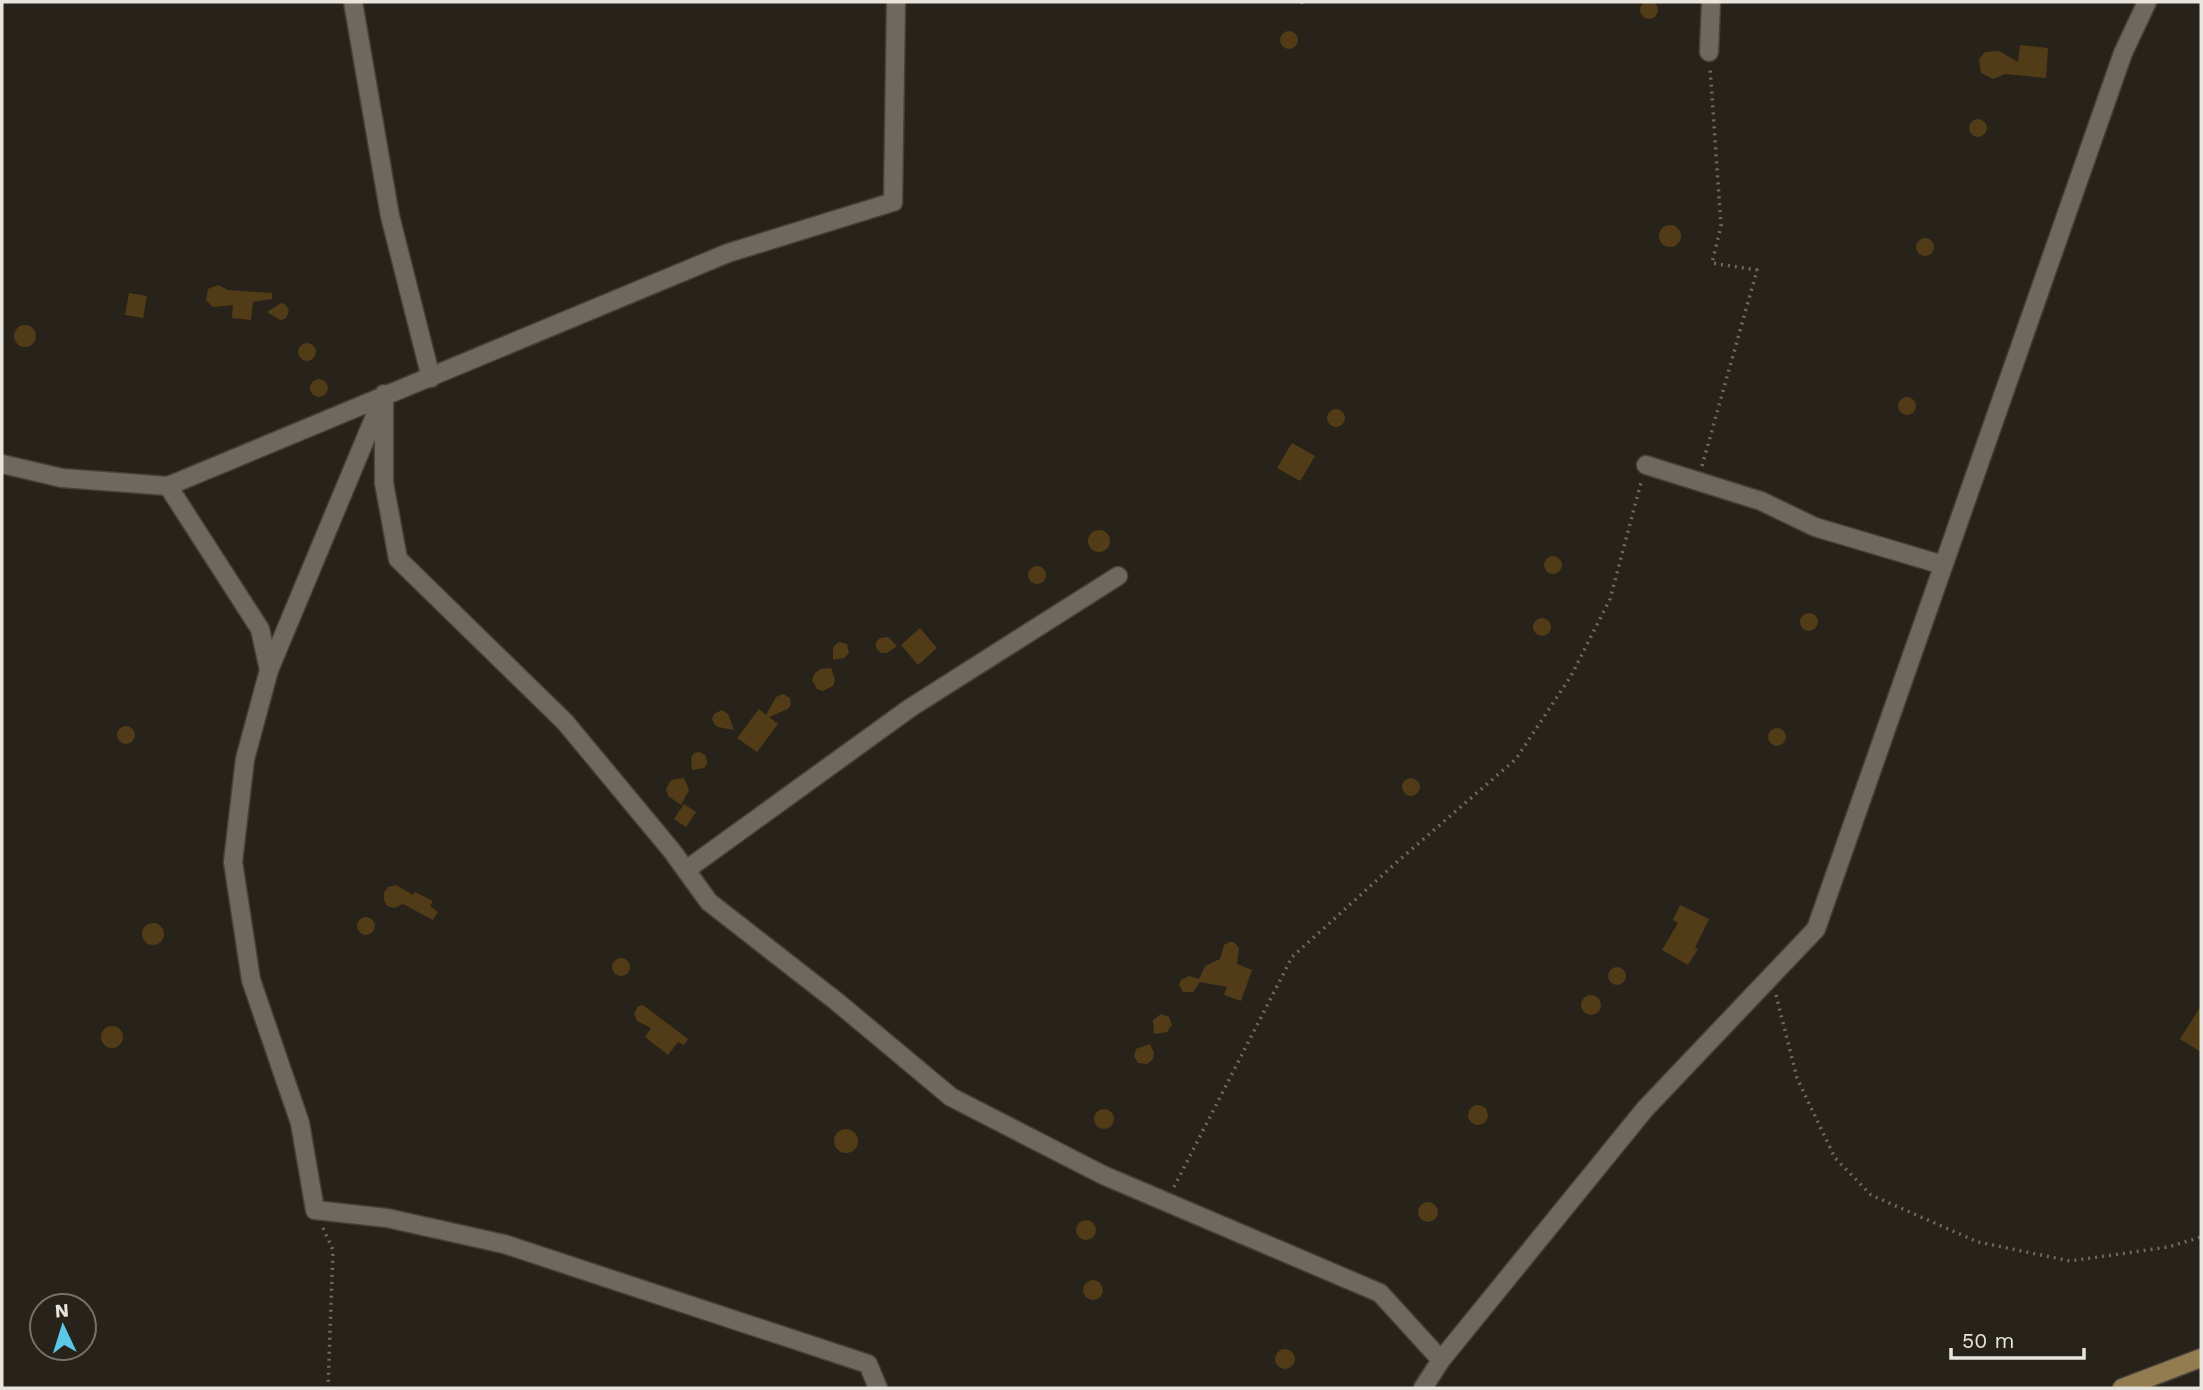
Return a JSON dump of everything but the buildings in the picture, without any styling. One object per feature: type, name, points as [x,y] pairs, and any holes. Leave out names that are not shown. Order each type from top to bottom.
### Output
[{"type":"main road","points":[[2122,1388],[2201,1358]]},
{"type":"street","points":[[353,2],[390,216],[431,378]]},
{"type":"street","points":[[2,464],[62,478],[168,486],[728,253],[893,202],[896,2]]},
{"type":"street","points":[[1709,52],[1711,2]]},
{"type":"street","points":[[1423,1388],[1441,1360],[1645,1109],[1816,929],[2123,53],[2147,2]]},
{"type":"street","points":[[384,394],[269,670],[245,759],[233,862],[251,981],[300,1124],[315,1210],[387,1218],[504,1244],[868,1364],[878,1388]]},
{"type":"street","points":[[384,394],[384,483],[398,559],[565,722],[709,902],[836,1001],[951,1097],[1103,1175],[1380,1293],[1441,1360]]},
{"type":"street","points":[[1646,465],[1761,501],[1815,527],[1943,565]]},
{"type":"street","points":[[168,486],[260,629],[269,670]]},
{"type":"street","points":[[686,870],[910,708],[1118,576]]},
{"type":"path","points":[[1698,481],[1757,270],[1712,263],[1721,226],[1709,52]]},
{"type":"path","points":[[1167,1201],[1292,957],[1516,760],[1571,676],[1611,599],[1646,465]]},
{"type":"path","points":[[1771,976],[1797,1078],[1835,1158],[1871,1195],[1978,1242],[2070,1261],[2168,1247],[2201,1237]]},
{"type":"path","points":[[315,1210],[333,1250],[328,1388]]}]
